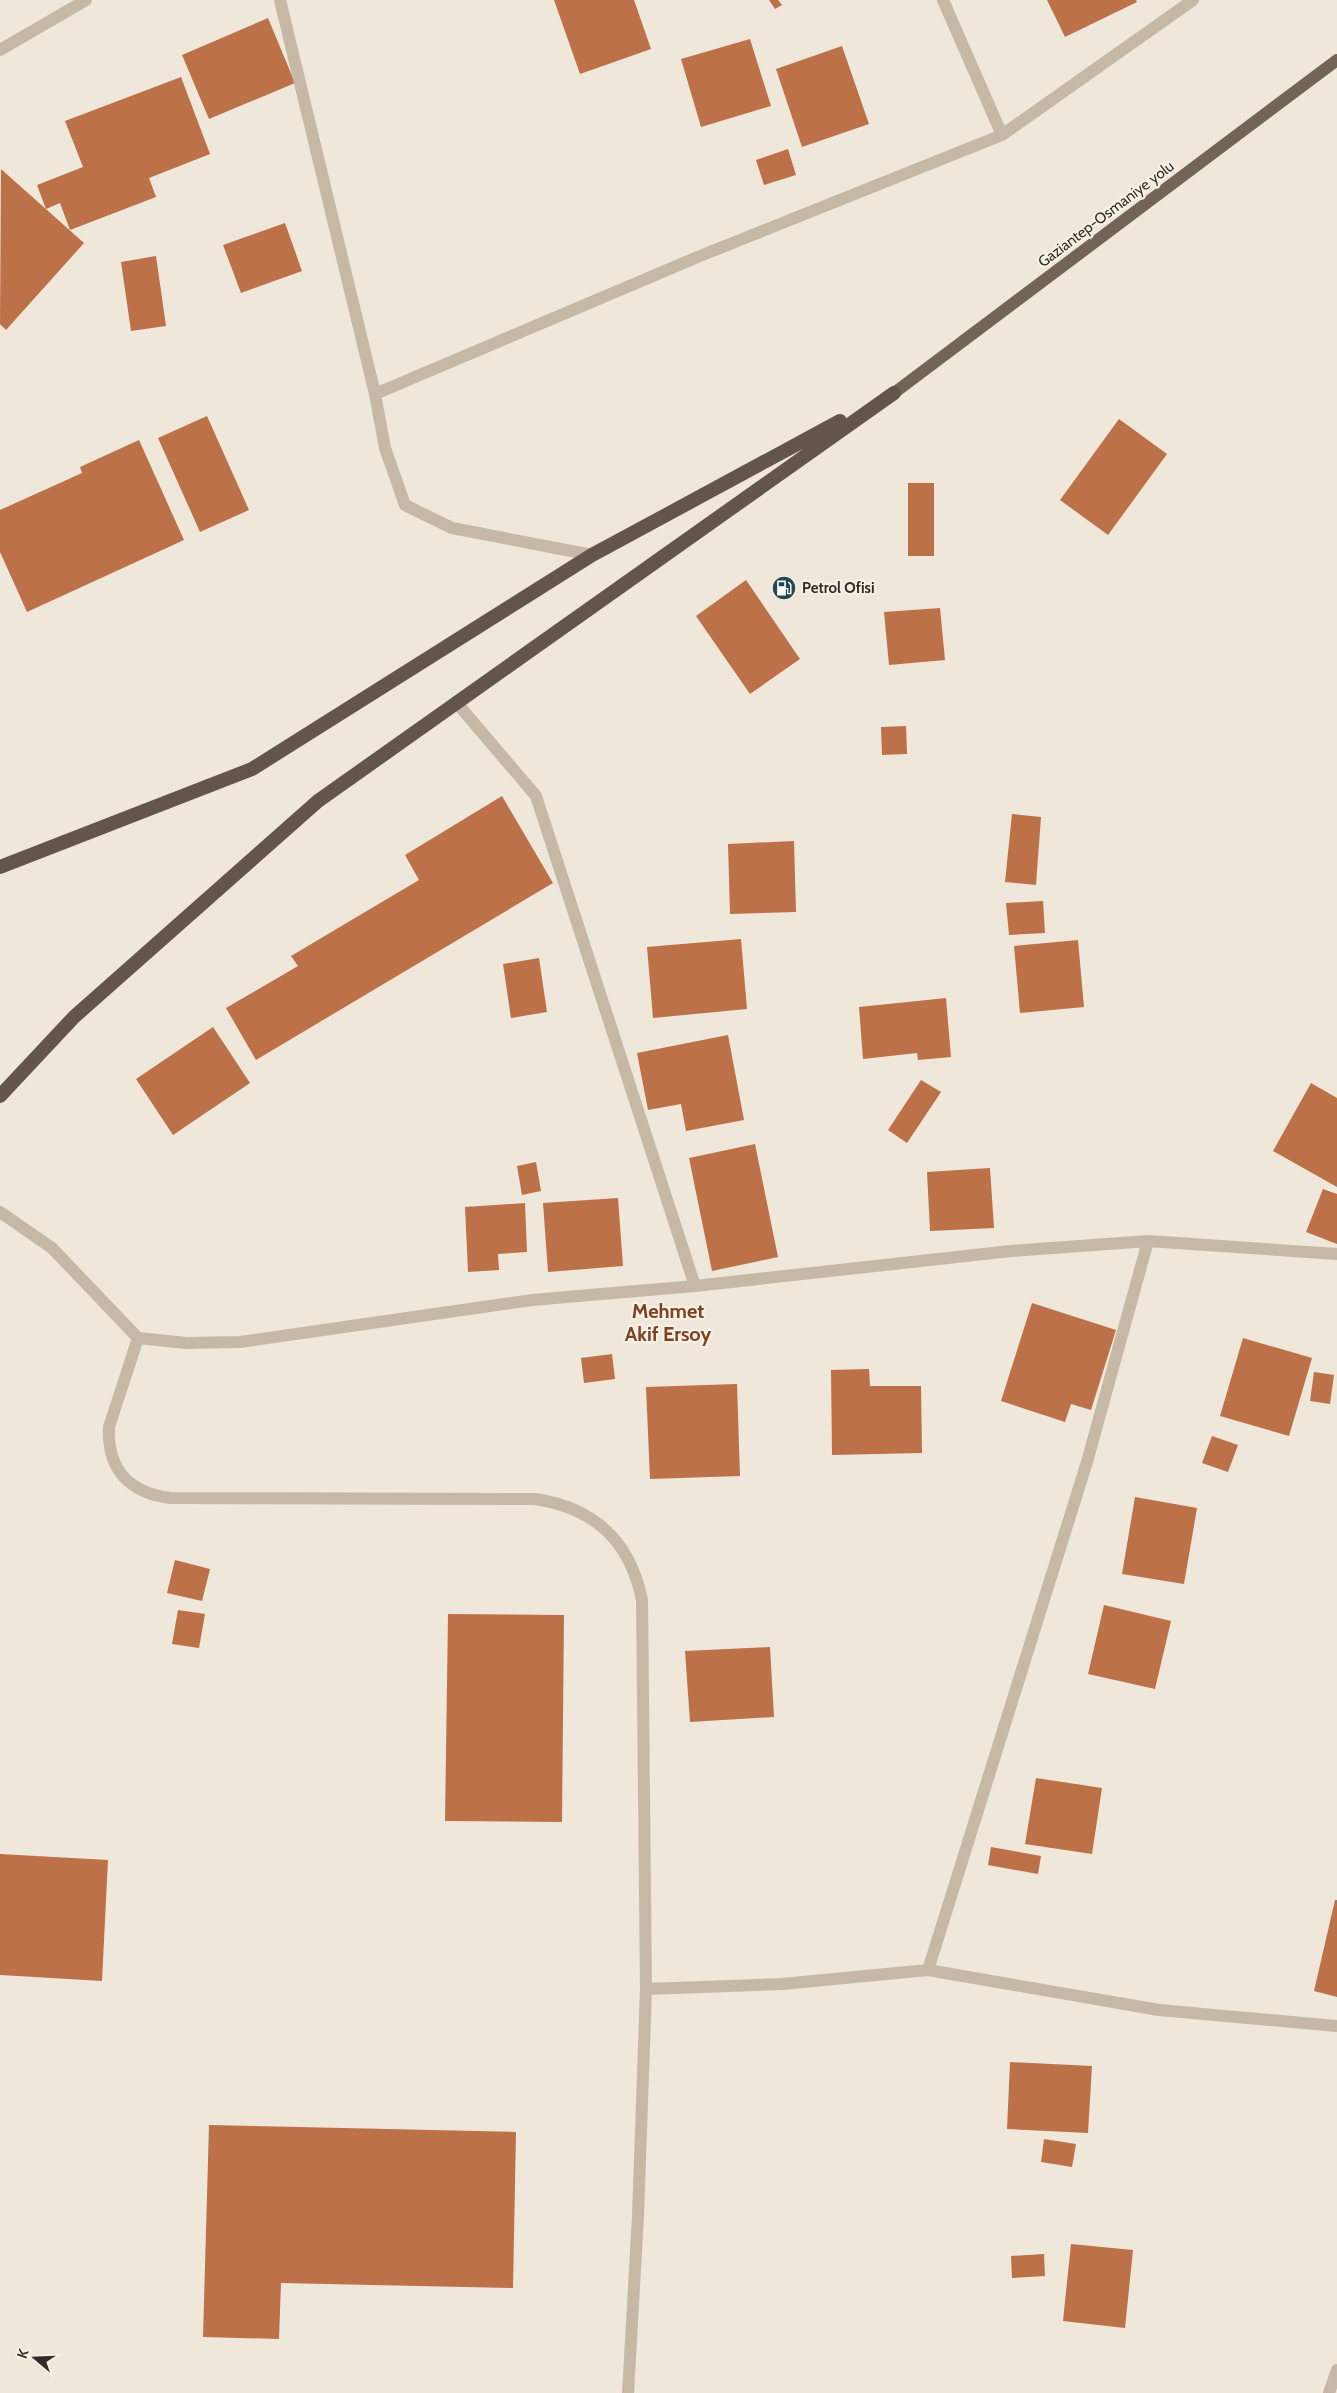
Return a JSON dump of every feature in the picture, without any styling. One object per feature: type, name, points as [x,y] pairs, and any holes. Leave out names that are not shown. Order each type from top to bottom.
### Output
[{"type":"highway","points":[[0,867],[252,769],[592,554],[894,393]]},
{"type":"highway","points":[[0,1096],[74,1017],[318,801],[894,393]]},
{"type":"main road","name":"Gaziantep-Osmaniye yolu","points":[[894,393],[1337,60]]},
{"type":"street","points":[[0,50],[86,0]]},
{"type":"street","points":[[280,0],[375,394],[385,448],[405,504],[452,528],[592,554]]},
{"type":"street","points":[[943,0],[1002,134]]},
{"type":"street","points":[[375,394],[700,256],[1002,134],[1192,0]]},
{"type":"street","points":[[456,702],[536,796],[696,1286]]},
{"type":"street","points":[[0,1212],[52,1248],[138,1338],[186,1343],[240,1342],[532,1300],[696,1286],[1011,1251],[1148,1241],[1337,1254]]},
{"type":"street","points":[[928,1970],[1087,1462],[1148,1241]]},
{"type":"street","points":[[138,1338],[109,1427],[108,1441],[118,1470],[140,1491],[170,1498],[535,1500],[573,1508],[606,1529],[620,1544],[638,1580],[642,1600],[646,1989],[638,2216],[628,2393]]},
{"type":"street","points":[[646,1989],[782,1984],[928,1970],[1159,2010],[1337,2026]]},
{"type":"street","points":[[1329,2393],[1337,2370]]},
{"type":"building","points":[[554,0],[634,0],[651,49],[580,74]]},
{"type":"building","points":[[769,0],[778,0],[782,5],[775,9]]},
{"type":"building","points":[[1047,0],[1136,0],[1137,2],[1065,37]]},
{"type":"building","points":[[268,18],[295,83],[209,119],[182,55]]},
{"type":"building","points":[[750,39],[771,106],[701,127],[681,59]]},
{"type":"building","points":[[842,46],[869,124],[802,147],[776,69]]},
{"type":"building","points":[[181,77],[210,154],[149,178],[156,197],[70,230],[60,203],[46,209],[37,185],[83,167],[65,121]]},
{"type":"building","points":[[788,149],[796,175],[764,185],[756,160]]},
{"type":"building","points":[[1,169],[84,243],[6,330],[0,324]]},
{"type":"building","points":[[285,223],[302,271],[241,293],[223,245]]},
{"type":"building","points":[[156,256],[166,326],[131,331],[121,262]]},
{"type":"building","points":[[207,416],[249,510],[200,532],[158,438]]},
{"type":"building","points":[[1119,419],[1167,454],[1108,535],[1060,500]]},
{"type":"building","points":[[139,440],[184,540],[27,612],[0,552],[0,510],[82,473],[80,467]]},
{"type":"building","points":[[908,483],[934,483],[934,556],[908,556]]},
{"type":"building","points":[[746,580],[800,659],[750,694],[696,616]]},
{"type":"building","points":[[940,608],[945,660],[889,665],[884,612]]},
{"type":"building","points":[[906,726],[907,754],[882,755],[881,727]]},
{"type":"building","points":[[502,796],[553,883],[256,1060],[226,1008],[298,966],[291,956],[419,880],[405,855]]},
{"type":"building","points":[[1012,814],[1041,817],[1036,885],[1005,882]]},
{"type":"building","points":[[794,841],[796,912],[730,914],[728,844]]},
{"type":"building","points":[[1043,901],[1045,933],[1009,935],[1006,903]]},
{"type":"building","points":[[741,939],[747,1009],[653,1018],[647,947]]},
{"type":"building","points":[[1078,940],[1084,1007],[1020,1013],[1014,946]]},
{"type":"building","points":[[539,958],[547,1012],[511,1018],[503,964]]},
{"type":"building","points":[[946,998],[951,1057],[918,1060],[917,1053],[863,1059],[859,1007]]},
{"type":"building","points":[[213,1027],[250,1083],[173,1135],[136,1079]]},
{"type":"building","points":[[728,1035],[744,1120],[686,1131],[681,1104],[648,1110],[637,1053]]},
{"type":"building","points":[[921,1080],[941,1092],[907,1143],[888,1130]]},
{"type":"building","points":[[1311,1083],[1337,1098],[1337,1187],[1273,1151]]},
{"type":"building","points":[[755,1144],[778,1257],[712,1271],[689,1158]]},
{"type":"building","points":[[536,1162],[541,1191],[522,1195],[517,1166]]},
{"type":"building","points":[[990,1168],[994,1228],[930,1231],[927,1172]]},
{"type":"building","points":[[1323,1189],[1337,1194],[1337,1244],[1306,1232]]},
{"type":"building","points":[[618,1198],[623,1266],[548,1272],[543,1203]]},
{"type":"building","points":[[525,1203],[527,1252],[498,1254],[499,1270],[468,1272],[465,1207]]},
{"type":"building","points":[[1032,1303],[1116,1330],[1091,1410],[1071,1404],[1065,1422],[1001,1401]]},
{"type":"building","points":[[1243,1338],[1312,1358],[1289,1436],[1220,1416]]},
{"type":"building","points":[[612,1354],[615,1379],[584,1383],[581,1358]]},
{"type":"building","points":[[869,1369],[870,1386],[921,1386],[922,1453],[832,1455],[831,1370]]},
{"type":"building","points":[[1314,1372],[1334,1375],[1330,1404],[1310,1401]]},
{"type":"building","points":[[737,1384],[740,1476],[650,1479],[646,1387]]},
{"type":"building","points":[[1212,1436],[1238,1445],[1228,1472],[1202,1463]]},
{"type":"building","points":[[1135,1497],[1197,1508],[1184,1584],[1122,1574]]},
{"type":"building","points":[[175,1560],[210,1569],[202,1601],[167,1593]]},
{"type":"building","points":[[1104,1605],[1171,1621],[1155,1689],[1088,1674]]},
{"type":"building","points":[[178,1610],[205,1614],[199,1648],[172,1644]]},
{"type":"building","points":[[448,1614],[564,1615],[562,1822],[445,1821]]},
{"type":"building","points":[[770,1647],[774,1717],[690,1722],[685,1651]]},
{"type":"building","points":[[1036,1778],[1102,1788],[1092,1854],[1025,1844]]},
{"type":"building","points":[[991,1847],[1041,1856],[1038,1874],[988,1865]]},
{"type":"building","points":[[0,1854],[108,1860],[102,1981],[0,1975]]},
{"type":"building","points":[[1335,1900],[1337,1900],[1337,1997],[1314,1991]]},
{"type":"building","points":[[1010,2062],[1092,2066],[1088,2133],[1007,2129]]},
{"type":"building","points":[[209,2125],[516,2132],[513,2288],[281,2283],[279,2339],[203,2337]]},
{"type":"building","points":[[1044,2139],[1076,2144],[1072,2167],[1041,2162]]},
{"type":"building","points":[[1071,2244],[1133,2250],[1125,2328],[1063,2321]]},
{"type":"building","points":[[1044,2254],[1045,2276],[1012,2278],[1011,2256]]},
{"type":"place","name":"Petrol Ofisi","points":[[784,588]]},
{"type":"district","name":"Mehmet Akif Ersoy","points":[[668,1322]]}]
